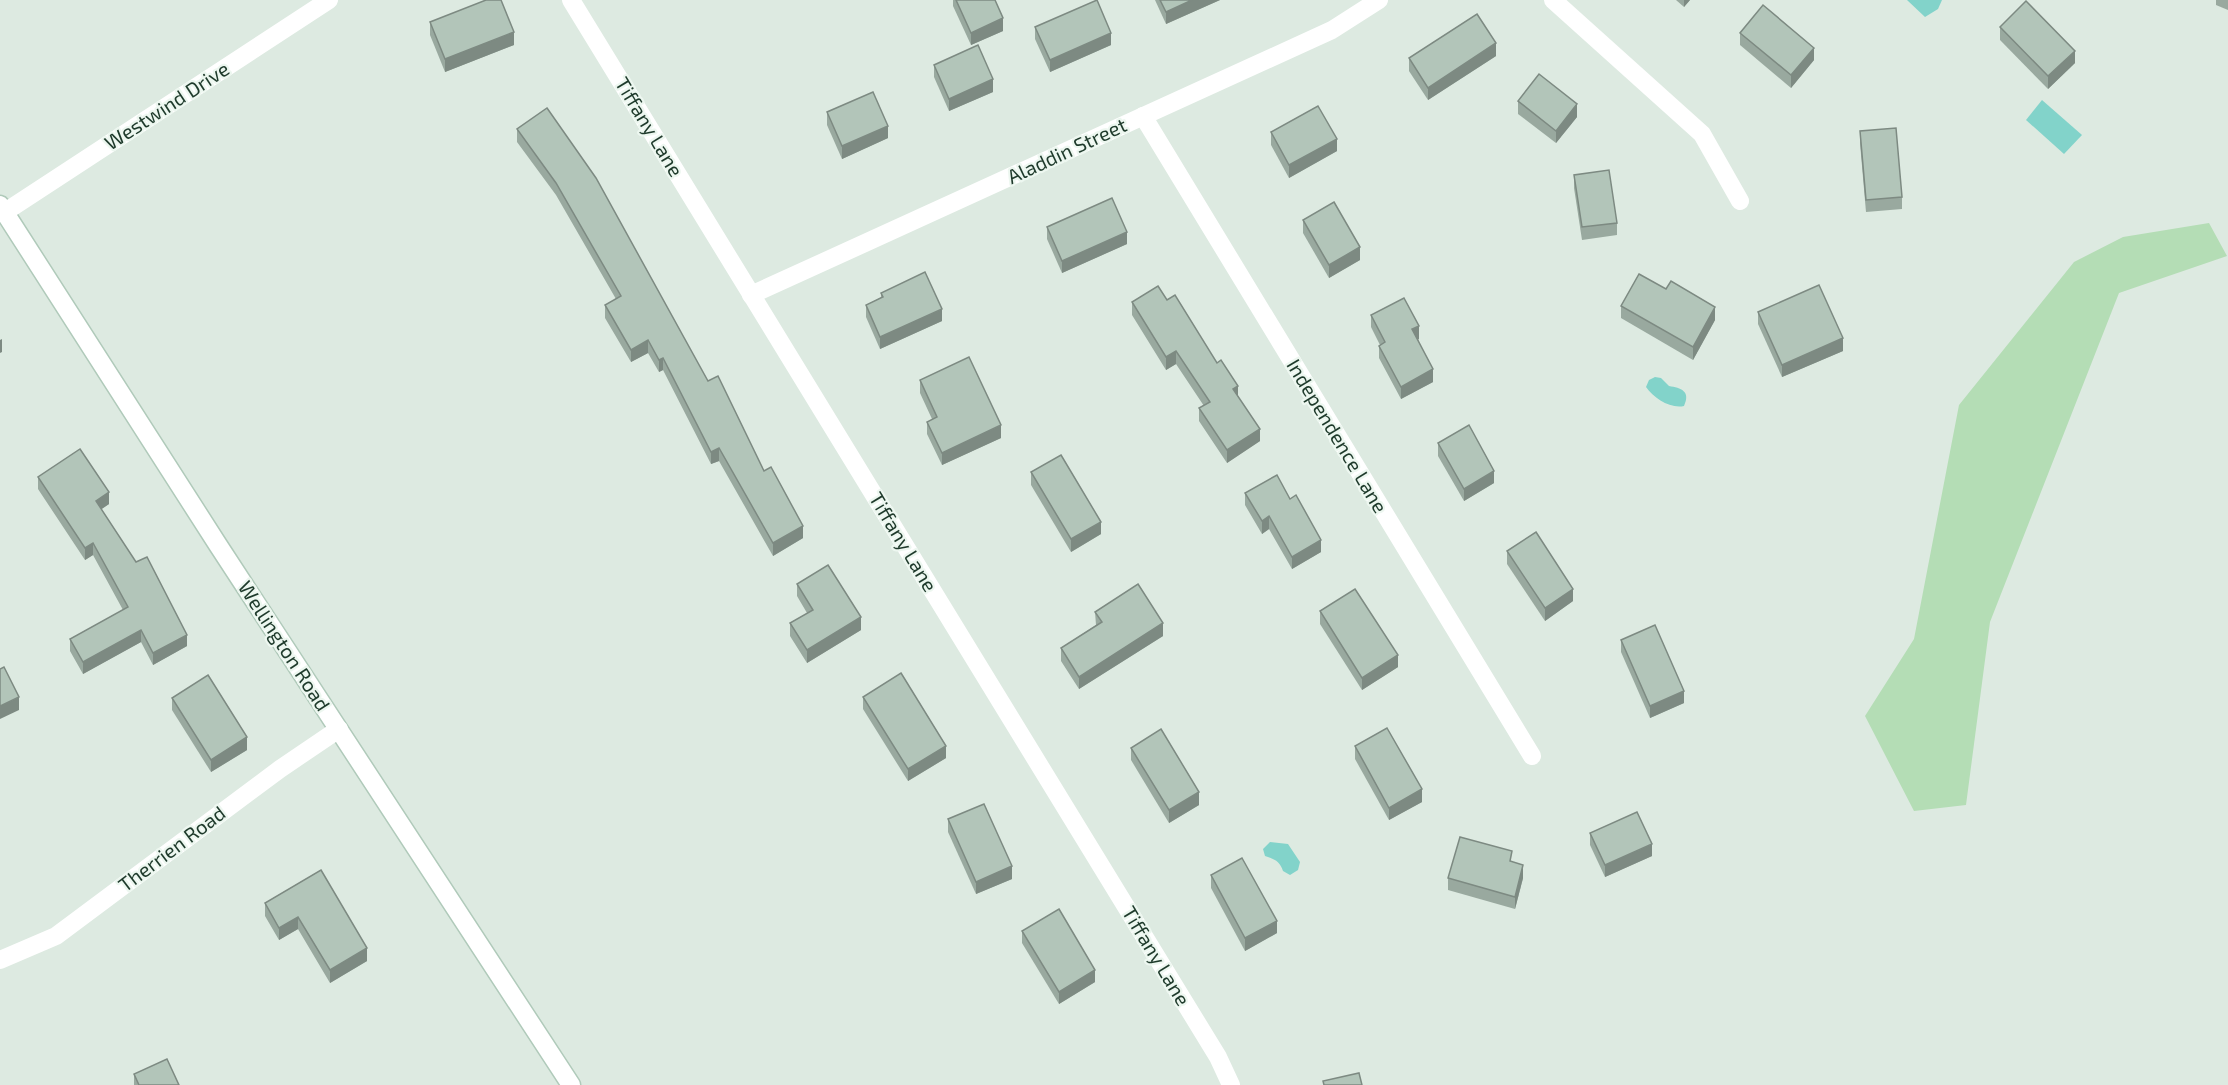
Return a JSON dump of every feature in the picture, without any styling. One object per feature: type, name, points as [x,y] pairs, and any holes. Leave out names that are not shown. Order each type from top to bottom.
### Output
[{"type":"street","name":"Westwind Drive","points":[[2,208],[329,0]]},
{"type":"street","name":"Tiffany Lane","points":[[572,0],[1211,1047],[1231,1085]]},
{"type":"street","name":"Aladdin Street","points":[[752,295],[1332,30],[1379,0]]},
{"type":"street","points":[[1553,0],[1702,134],[1740,201]]},
{"type":"street","name":"Independence Lane","points":[[1143,116],[1532,756]]},
{"type":"street","name":"Wellington Road","points":[[2,208],[571,1085]]},
{"type":"street","name":"Therrien Road","points":[[0,960],[56,936],[280,769],[339,729]]},
{"type":"green space","points":[[2209,223],[2227,256],[2119,293],[1990,622],[1966,805],[1914,811],[1865,716],[1914,639],[1959,405],[2074,262],[2123,237]]},
{"type":"water","points":[[1907,0],[1942,0],[1938,9],[1925,17]]},
{"type":"water","points":[[2042,100],[2082,135],[2064,154],[2026,120]]},
{"type":"water","points":[[1655,377],[1661,378],[1669,386],[1684,391],[1686,401],[1684,406],[1668,404],[1649,391],[1646,387],[1649,380]]},
{"type":"water","points":[[1270,842],[1288,844],[1300,862],[1298,870],[1290,875],[1283,871],[1276,861],[1265,856],[1263,849]]},
{"type":"building","points":[[486,0],[501,0],[514,32],[445,59],[430,22]]},
{"type":"building","points":[[956,0],[995,0],[1003,18],[971,33]]},
{"type":"building","points":[[1097,0],[1111,33],[1050,60],[1035,27]]},
{"type":"building","points":[[1160,0],[1192,0],[1166,12]]},
{"type":"building","points":[[2026,1],[2075,51],[2048,76],[2000,27]]},
{"type":"building","points":[[1763,5],[1814,48],[1791,75],[1740,33]]},
{"type":"building","points":[[1477,14],[1496,43],[1428,88],[1409,58]]},
{"type":"building","points":[[978,45],[993,79],[949,99],[934,65]]},
{"type":"building","points":[[1539,74],[1577,104],[1556,131],[1518,101]]},
{"type":"building","points":[[873,92],[888,126],[842,146],[827,112]]},
{"type":"building","points":[[1318,106],[1337,139],[1289,165],[1271,132]]},
{"type":"building","points":[[547,108],[596,178],[708,381],[718,376],[764,471],[771,467],[803,526],[773,543],[719,448],[711,452],[663,358],[659,360],[648,340],[631,350],[605,305],[621,296],[556,183],[517,129]]},
{"type":"building","points":[[1896,128],[1902,197],[1866,200],[1860,131]]},
{"type":"building","points":[[1609,170],[1617,223],[1582,227],[1574,175]]},
{"type":"building","points":[[1112,198],[1127,232],[1062,261],[1047,227]]},
{"type":"building","points":[[1334,202],[1360,247],[1329,265],[1303,220]]},
{"type":"building","points":[[925,272],[942,309],[880,337],[866,305],[883,297],[881,293]]},
{"type":"building","points":[[1639,274],[1666,289],[1671,281],[1715,307],[1693,347],[1621,306]]},
{"type":"building","points":[[1819,285],[1843,338],[1782,365],[1758,312]]},
{"type":"building","points":[[1158,286],[1167,300],[1175,295],[1217,363],[1221,360],[1238,386],[1233,389],[1260,429],[1227,450],[1199,408],[1210,402],[1176,351],[1166,357],[1132,302]]},
{"type":"building","points":[[1404,298],[1419,326],[1412,329],[1433,369],[1401,387],[1379,346],[1385,342],[1371,315]]},
{"type":"building","points":[[969,357],[1001,425],[942,453],[927,422],[937,417],[920,380]]},
{"type":"building","points":[[1469,425],[1494,471],[1464,489],[1438,443]]},
{"type":"building","points":[[80,449],[109,492],[96,501],[136,562],[147,557],[187,635],[153,653],[141,630],[83,662],[70,639],[128,607],[93,543],[85,548],[38,477]]},
{"type":"building","points":[[1061,455],[1101,522],[1071,539],[1031,472]]},
{"type":"building","points":[[1277,475],[1290,499],[1296,495],[1321,540],[1292,557],[1269,516],[1262,521],[1245,493]]},
{"type":"building","points":[[1536,532],[1573,589],[1545,608],[1507,551]]},
{"type":"building","points":[[828,565],[861,617],[807,650],[790,623],[813,610],[797,584]]},
{"type":"building","points":[[1138,584],[1163,623],[1079,677],[1061,648],[1102,622],[1095,612]]},
{"type":"building","points":[[1355,589],[1398,655],[1362,678],[1320,611]]},
{"type":"building","points":[[1655,625],[1684,691],[1650,706],[1621,640]]},
{"type":"building","points":[[4,667],[19,697],[0,706],[0,669]]},
{"type":"building","points":[[901,673],[946,746],[908,769],[863,697]]},
{"type":"building","points":[[208,675],[247,737],[211,760],[172,698]]},
{"type":"building","points":[[1387,728],[1422,789],[1389,808],[1355,746]]},
{"type":"building","points":[[1161,729],[1199,792],[1169,810],[1131,748]]},
{"type":"building","points":[[984,804],[1012,866],[976,882],[948,819]]},
{"type":"building","points":[[1637,812],[1652,844],[1605,865],[1590,833]]},
{"type":"building","points":[[1460,837],[1512,851],[1510,861],[1523,865],[1515,897],[1448,878]]},
{"type":"building","points":[[1242,858],[1277,921],[1245,938],[1211,875]]},
{"type":"building","points":[[321,870],[367,948],[330,970],[298,917],[279,928],[265,903]]},
{"type":"building","points":[[1059,909],[1095,970],[1059,992],[1022,931]]},
{"type":"building","points":[[167,1059],[179,1085],[139,1085],[134,1074]]},
{"type":"building","points":[[1359,1073],[1362,1085],[1324,1085],[1323,1081]]}]
